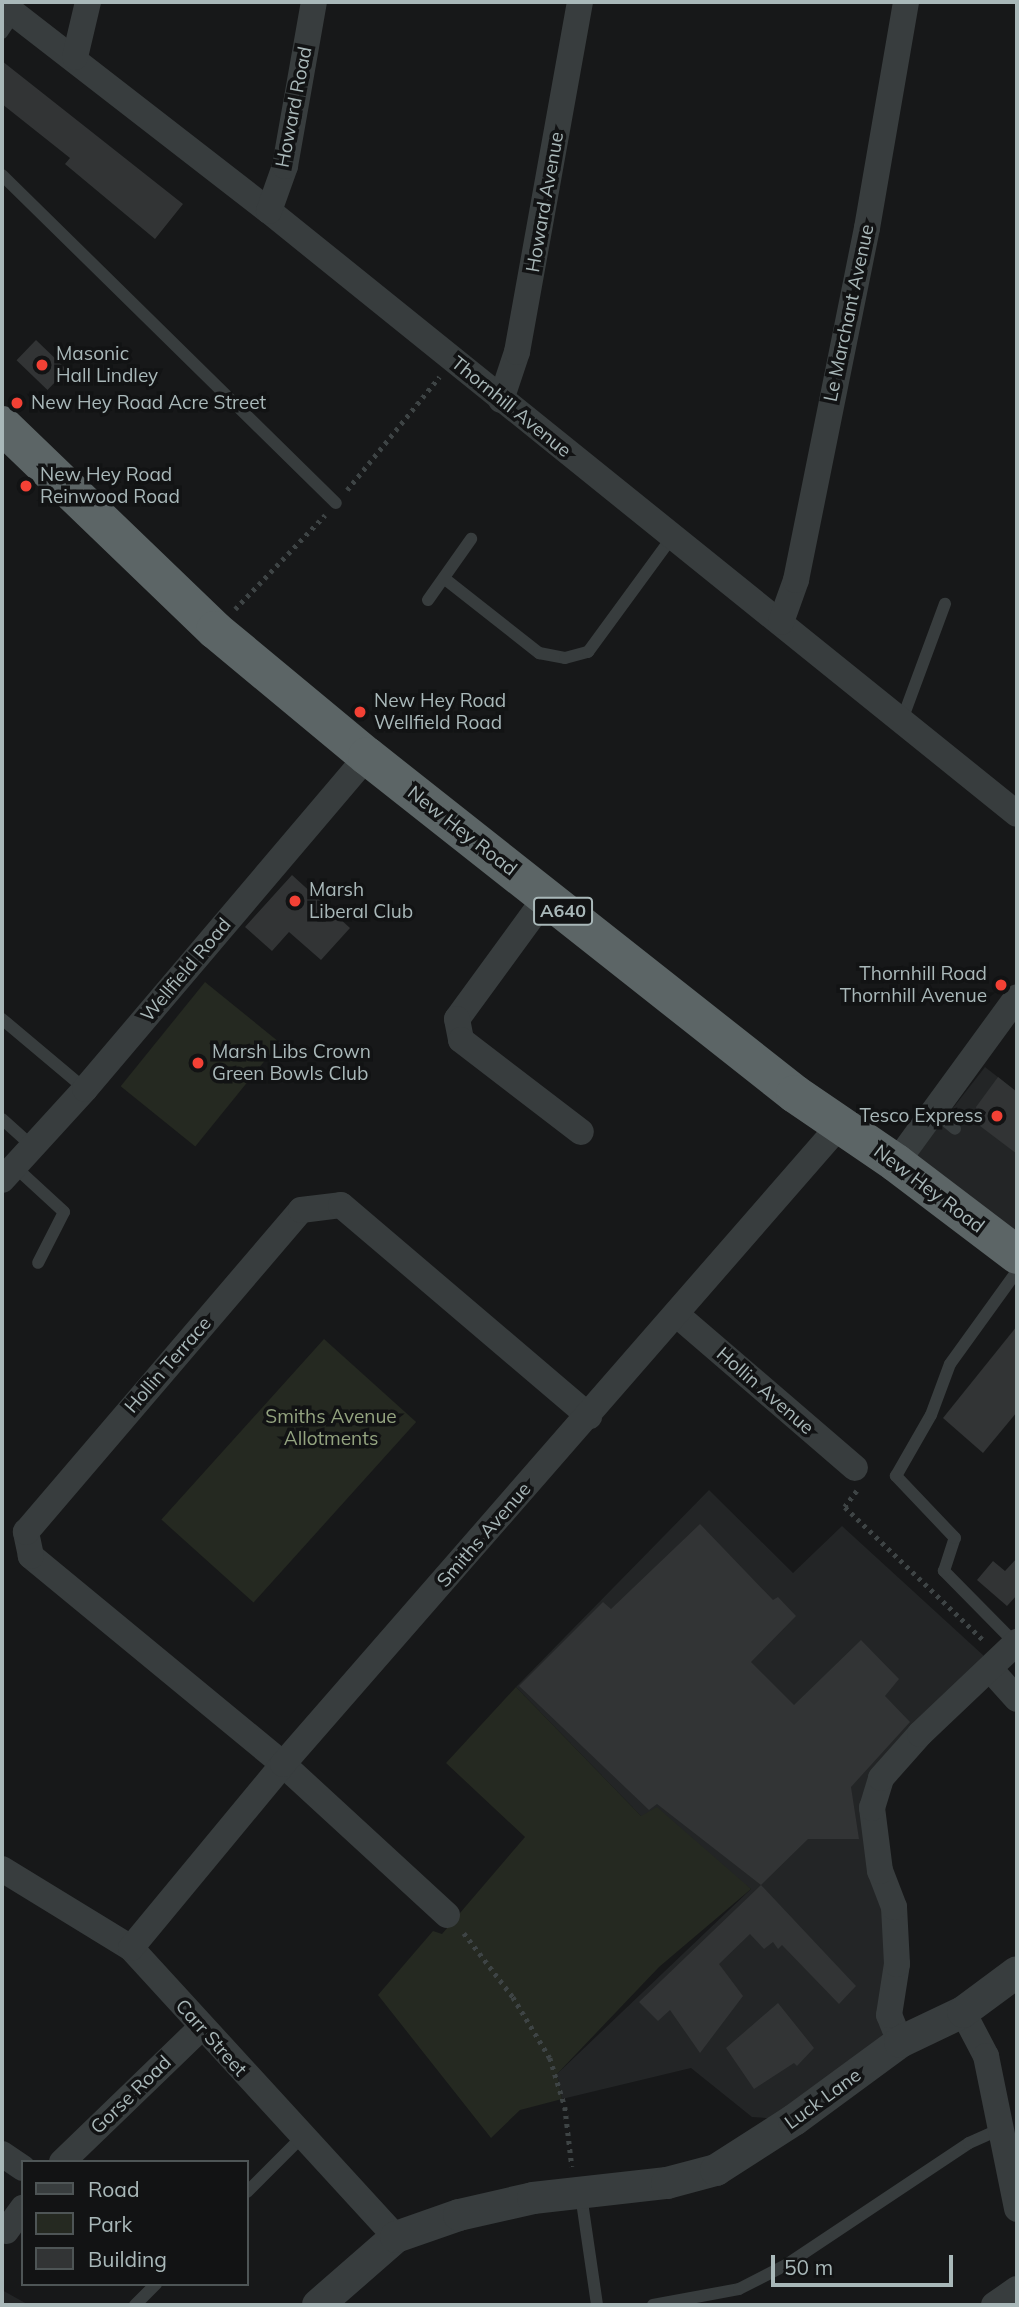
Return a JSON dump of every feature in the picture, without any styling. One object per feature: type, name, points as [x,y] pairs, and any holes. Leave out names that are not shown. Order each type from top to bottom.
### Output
[{"type":"highway","name":"New Hey Road","points":[[2,425],[215,630],[367,756],[840,1125],[896,1163],[1016,1256]]},
{"type":"street","points":[[75,57],[88,2]]},
{"type":"street","name":"Howard Road","points":[[269,211],[285,166],[314,2]]},
{"type":"street","name":"Howard Avenue","points":[[501,400],[517,352],[580,2]]},
{"type":"street","name":"Le Marchant Avenue","points":[[781,622],[796,580],[867,228],[905,2]]},
{"type":"street","name":"Thornhill Avenue","points":[[6,17],[75,57],[1017,814]]},
{"type":"street","name":"Wellfield Road","points":[[8,1173],[85,1088],[367,756]]},
{"type":"street","points":[[546,897],[457,1019],[461,1040],[581,1132]]},
{"type":"street","points":[[896,1163],[1017,998]]},
{"type":"street","name":"Smiths Avenue","points":[[131,1948],[283,1764],[840,1125]]},
{"type":"street","name":"Hollin Terrace","points":[[283,1764],[31,1556],[26,1532],[302,1210],[341,1205],[589,1416]]},
{"type":"street","name":"Hollin Avenue","points":[[676,1314],[855,1468]]},
{"type":"street","points":[[900,2042],[889,2015],[897,1964],[894,1907],[880,1871],[872,1808],[881,1778],[960,1685],[1006,1653],[1017,1699]]},
{"type":"street","points":[[283,1764],[447,1915]]},
{"type":"street","name":"Carr Street","points":[[2,1869],[131,1948],[201,2028],[397,2237]]},
{"type":"street","name":"Luck Lane","points":[[318,2305],[397,2237],[471,2212],[533,2198],[667,2183],[716,2170],[794,2120],[900,2042],[964,2012],[1017,1972]]},
{"type":"street","points":[[964,2012],[986,2056],[1017,2209]]},
{"type":"street","name":"Gorse Road","points":[[64,2160],[201,2028]]},
{"type":"street","points":[[2,2154],[21,2167]]},
{"type":"street","points":[[6,2231],[21,2211]]},
{"type":"street","points":[[993,2305],[1017,2288]]},
{"type":"lane","points":[[2,175],[337,503]]},
{"type":"lane","points":[[445,579],[539,653],[565,658],[588,652],[673,536]]},
{"type":"lane","points":[[428,600],[471,539]]},
{"type":"lane","points":[[902,720],[946,604]]},
{"type":"lane","points":[[2,1019],[85,1088]]},
{"type":"lane","points":[[934,1112],[955,1129]]},
{"type":"lane","points":[[2,1119],[32,1146]]},
{"type":"lane","points":[[8,1173],[64,1212],[38,1264]]},
{"type":"lane","points":[[1006,1653],[944,1571],[955,1538],[896,1476],[931,1415],[950,1363],[1016,1256]]},
{"type":"lane","points":[[653,2305],[740,2289],[786,2265],[969,2143],[1001,2129]]},
{"type":"lane","points":[[248,2191],[302,2137]]},
{"type":"lane","points":[[578,2195],[597,2305]]},
{"type":"lane","points":[[135,2305],[154,2286]]},
{"type":"path","points":[[855,1468],[867,1479],[845,1507],[1006,1653]]},
{"type":"path","points":[[447,1915],[513,1997],[550,2058],[565,2107],[578,2195]]},
{"type":"shaded area","points":[[985,1067],[1017,1092],[1017,1241],[910,1163]]},
{"type":"shaded area","points":[[709,1490],[793,1573],[842,1526],[984,1656],[881,1778],[900,2042],[794,2120],[752,2117],[691,2068],[562,2099],[557,2074],[751,1889],[641,1816],[516,1687]]},
{"type":"shaded area","points":[[2,2290],[27,2304],[30,2305],[2,2305]]},
{"type":"green space","name":"Marsh Libs Crown Green Bowls Club","points":[[205,982],[280,1042],[195,1147],[121,1086]]},
{"type":"green space","name":"Smiths Avenue Allotments","points":[[324,1339],[416,1422],[254,1603],[161,1520]]},
{"type":"green space","points":[[516,1687],[641,1816],[657,1807],[751,1889],[659,1967],[557,2074],[562,2099],[520,2110],[491,2138],[378,1995],[433,1931],[442,1934],[525,1837],[446,1763]]},
{"type":"building","points":[[2,61],[183,204],[155,239],[65,164],[70,158],[2,104]]},
{"type":"building","name":"Masonic Hall Lindley","points":[[36,340],[67,370],[47,390],[17,360]]},
{"type":"building","name":"Marsh Liberal Club","points":[[292,875],[350,928],[321,960],[289,932],[272,951],[245,927]]},
{"type":"building","name":"Tesco Express","points":[[998,1077],[1017,1092],[1017,1154],[980,1126],[976,1107]]},
{"type":"building","points":[[1017,1326],[1017,1412],[983,1453],[943,1418]]},
{"type":"building","points":[[700,1524],[773,1600],[778,1597],[796,1616],[751,1662],[794,1705],[861,1640],[899,1679],[885,1696],[910,1722],[851,1787],[859,1839],[808,1839],[761,1885],[657,1804],[649,1810],[519,1686],[603,1602],[611,1609]]},
{"type":"building","points":[[1017,1558],[1017,1595],[1007,1606],[977,1580],[993,1561],[1005,1571]]},
{"type":"building","points":[[761,1885],[856,1986],[839,2004],[782,1945],[778,1949],[773,1942],[764,1949],[750,1934],[719,1964],[743,1996],[700,2053],[670,2010],[658,2021],[639,2002]]},
{"type":"building","points":[[778,2003],[814,2048],[797,2066],[794,2063],[754,2089],[726,2048]]},
{"type":"place","name":"Masonic Hall Lindley","points":[[42,365]]},
{"type":"place","name":"New Hey Road Acre Street","points":[[17,403]]},
{"type":"place","name":"New Hey Road Reinwood Road","points":[[26,486]]},
{"type":"place","name":"New Hey Road Wellfield Road","points":[[360,712]]},
{"type":"place","name":"Marsh Liberal Club","points":[[295,901]]},
{"type":"place","name":"Thornhill Road Thornhill Avenue","points":[[1001,985]]},
{"type":"place","name":"Marsh Libs Crown Green Bowls Club","points":[[198,1063]]},
{"type":"place","name":"Tesco Express","points":[[997,1116]]}]
